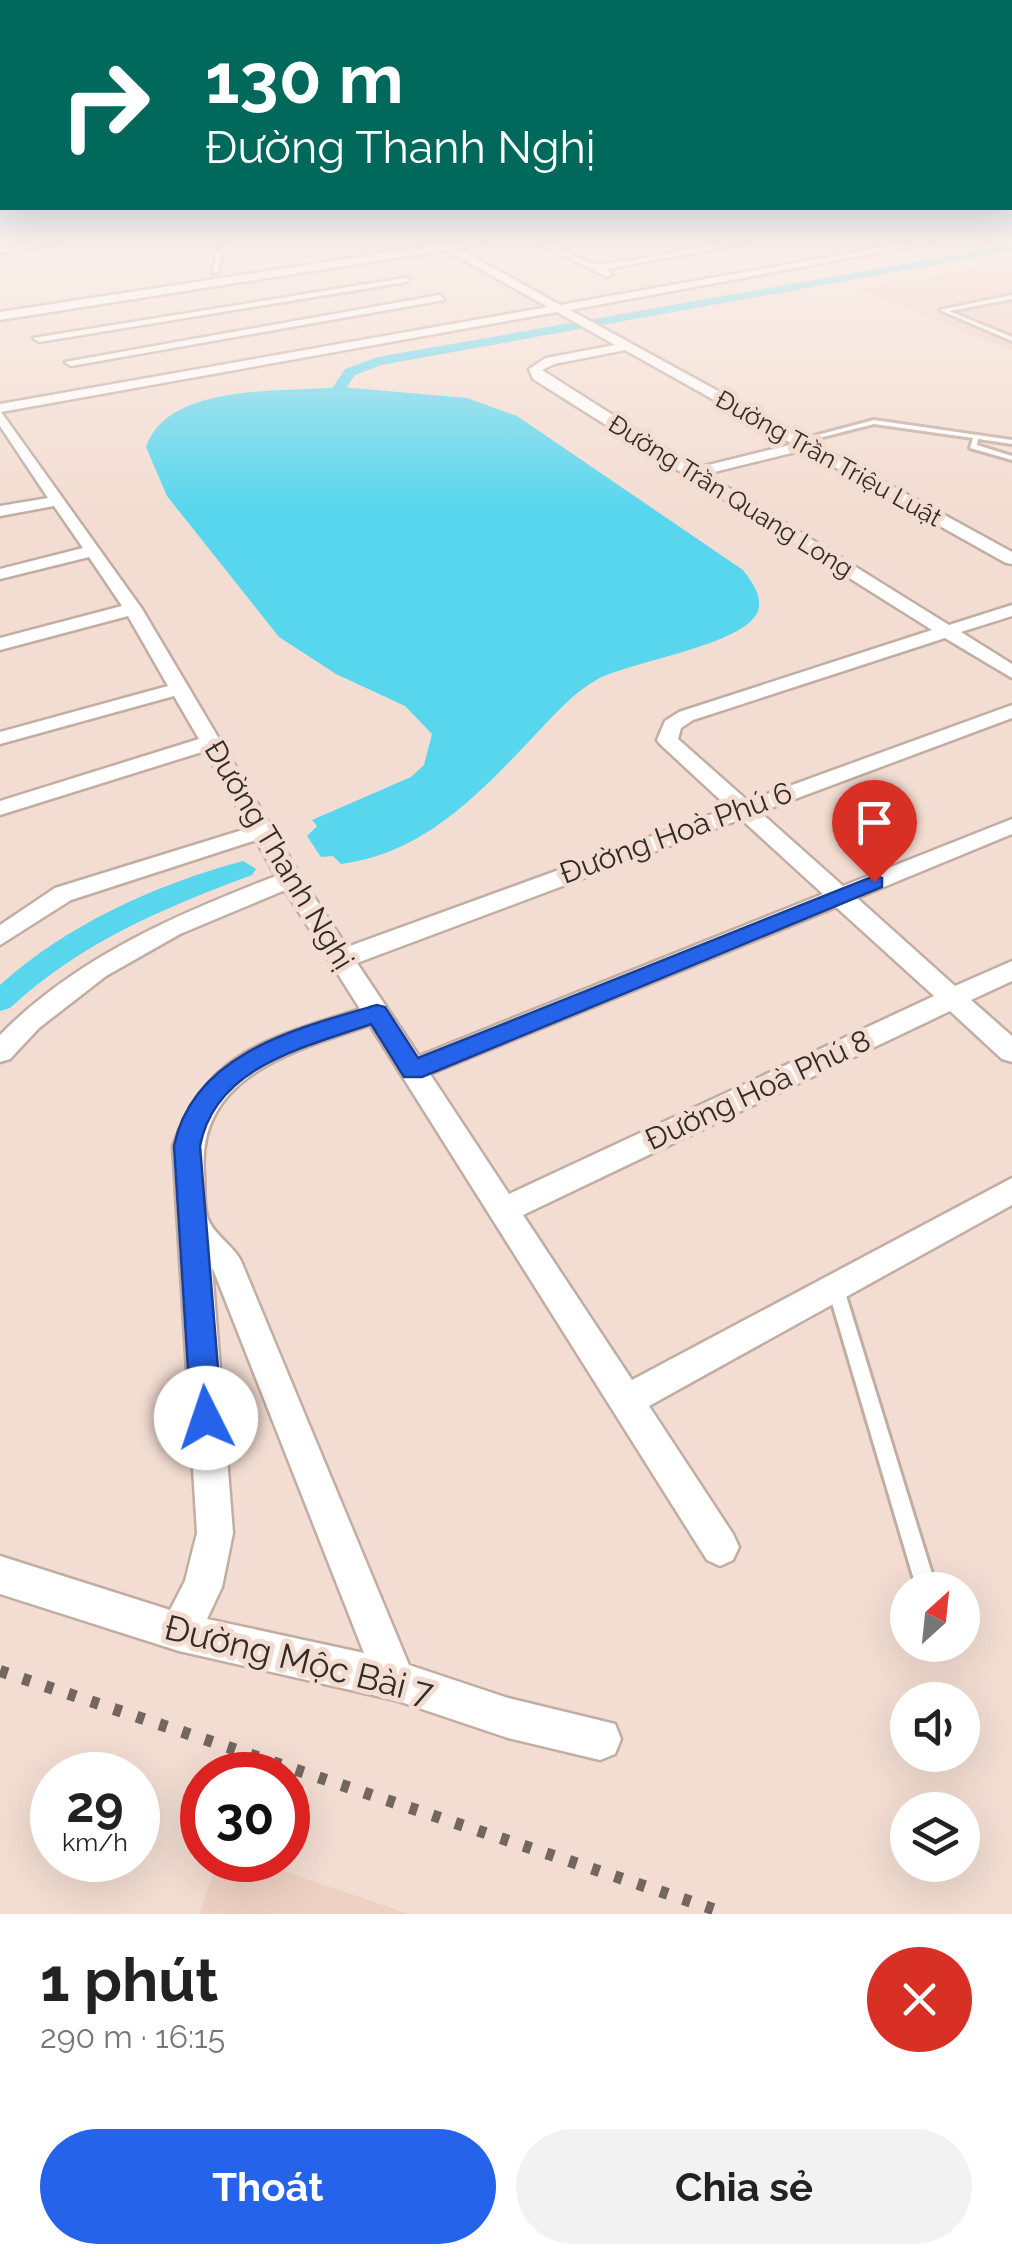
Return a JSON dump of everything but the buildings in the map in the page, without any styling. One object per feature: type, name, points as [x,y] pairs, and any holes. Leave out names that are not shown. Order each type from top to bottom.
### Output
[{"type":"street","points":[[27,330],[108,390]]},
{"type":"street","points":[[39,338],[87,330]]},
{"type":"street","points":[[71,362],[254,330]]},
{"type":"street","points":[[0,408],[447,330]]},
{"type":"street","name":"Đường Trần Triệu Luật","points":[[598,330],[1012,559]]},
{"type":"street","name":"Đường Trần Quang Long","points":[[628,346],[550,361],[535,369],[538,376],[1012,672]]},
{"type":"street","name":"Đường Thanh Nghị","points":[[0,416],[132,609],[290,879],[720,1547]]},
{"type":"street","points":[[694,473],[802,443]]},
{"type":"street","points":[[0,511],[56,500]]},
{"type":"street","points":[[0,574],[91,551]]},
{"type":"street","points":[[0,644],[132,609]]},
{"type":"street","points":[[1012,610],[686,716],[672,725],[667,740],[1012,1052]]},
{"type":"street","points":[[0,738],[179,689]]},
{"type":"street","name":"Đường Hoà Phú 6","points":[[341,958],[1012,710]]},
{"type":"street","points":[[0,808],[211,742]]},
{"type":"street","points":[[413,1070],[1012,826]]},
{"type":"street","points":[[0,937],[63,894],[262,831]]},
{"type":"street","points":[[0,1052],[24,1025],[83,977],[184,920],[290,879]]},
{"type":"street","name":"Đường Hoà Phú 8","points":[[504,1211],[1012,970]]},
{"type":"street","points":[[179,1632],[203,1587],[214,1533],[187,1146],[192,1122],[204,1101],[248,1060],[377,1013]]},
{"type":"street","points":[[626,1401],[1012,1190]]},
{"type":"street","points":[[193,1225],[225,1261],[396,1680]]},
{"type":"street","name":"Đường Mộc Bài 7","points":[[0,1575],[179,1632],[396,1680],[508,1718],[600,1739]]},
{"type":"lane","points":[[802,443],[874,422],[975,440],[1012,442]]},
{"type":"lane","points":[[975,440],[973,446],[1012,458]]},
{"type":"lane","points":[[836,1286],[922,1572]]},
{"type":"shaded area","points":[[961,330],[1012,330],[1012,351]]},
{"type":"shaded area","points":[[310,1880],[409,1914],[199,1914],[210,1882]]},
{"type":"water","points":[[340,387],[467,398],[517,416],[743,570],[759,599],[758,611],[749,623],[732,633],[614,672],[589,685],[472,798],[425,834],[371,858],[341,864],[333,856],[321,857],[307,836],[317,826],[312,820],[411,777],[424,765],[432,734],[405,706],[336,674],[279,637],[167,496],[146,447],[158,426],[178,411],[202,401],[259,391]]},
{"type":"waterway","points":[[340,387],[350,372],[378,361],[550,330]]},
{"type":"waterway","points":[[0,1001],[26,977],[83,938],[145,907],[243,869]]},
{"type":"railway","points":[[0,1671],[728,1914]]},
{"type":"route","points":[[206,1418],[187,1146],[192,1122],[204,1101],[248,1060],[377,1013],[413,1070],[874,882]]}]
